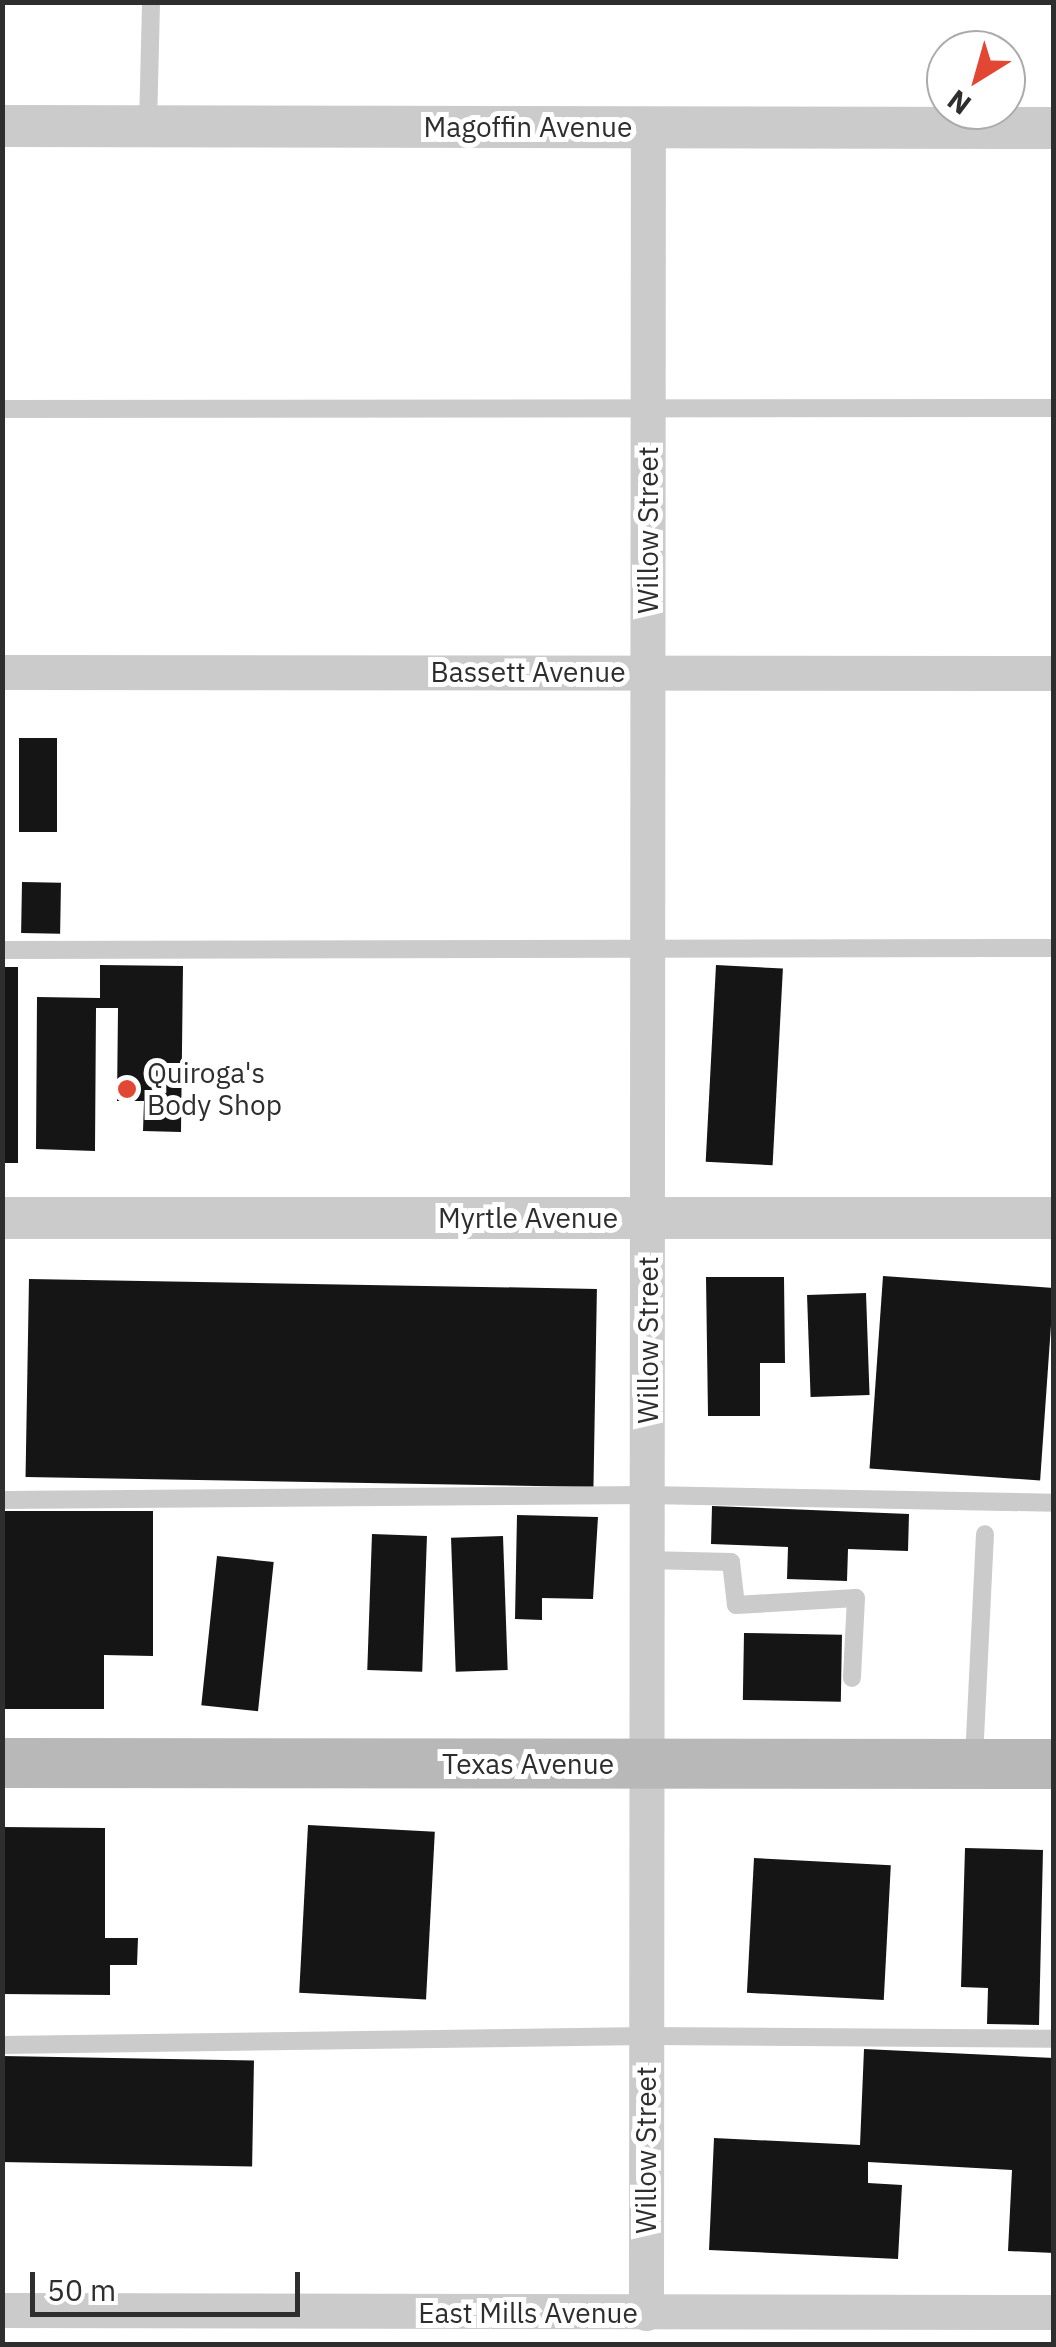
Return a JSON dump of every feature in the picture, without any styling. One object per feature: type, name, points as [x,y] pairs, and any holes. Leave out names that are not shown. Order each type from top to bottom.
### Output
[{"type":"main road","name":"Texas Avenue","points":[[2,1762],[1054,1764]]},
{"type":"street","name":"Magoffin Avenue","points":[[2,126],[1054,128]]},
{"type":"street","name":"Willow Street","points":[[646,2313],[648,127]]},
{"type":"street","name":"Bassett Avenue","points":[[2,672],[1054,673]]},
{"type":"street","name":"Myrtle Avenue","points":[[2,1218],[1054,1218]]},
{"type":"street","name":"East Mills Avenue","points":[[2,2310],[1054,2312]]},
{"type":"lane","points":[[148,126],[151,2]]},
{"type":"lane","points":[[2,410],[1054,408]]},
{"type":"lane","points":[[2,950],[1054,948]]},
{"type":"lane","points":[[2,1500],[647,1495],[1054,1503]]},
{"type":"lane","points":[[974,1764],[985,1534]]},
{"type":"lane","points":[[647,1560],[732,1562],[736,1605],[856,1598],[852,1678]]},
{"type":"lane","points":[[2,2045],[646,2036],[1054,2039]]},
{"type":"building","points":[[19,738],[57,738],[57,832],[19,832]]},
{"type":"building","points":[[22,882],[61,883],[60,934],[21,933]]},
{"type":"building","points":[[100,965],[183,966],[181,1132],[143,1131],[144,1101],[117,1101],[118,1008],[96,1008],[95,1151],[36,1149],[37,997],[100,998]]},
{"type":"building","points":[[716,965],[783,969],[773,1165],[706,1162]]},
{"type":"building","points":[[2,967],[18,967],[18,1163],[2,1163]]},
{"type":"building","points":[[883,1276],[1054,1288],[1040,1480],[870,1469]]},
{"type":"building","points":[[706,1277],[784,1277],[785,1363],[760,1363],[760,1416],[708,1416]]},
{"type":"building","points":[[29,1279],[597,1289],[593,1487],[26,1477]]},
{"type":"building","points":[[866,1293],[870,1395],[811,1397],[807,1295]]},
{"type":"building","points":[[712,1506],[909,1514],[908,1551],[848,1549],[847,1581],[787,1579],[788,1547],[711,1544]]},
{"type":"building","points":[[2,1511],[153,1511],[153,1656],[104,1655],[104,1709],[2,1709]]},
{"type":"building","points":[[517,1515],[598,1517],[593,1599],[542,1598],[542,1620],[515,1619]]},
{"type":"building","points":[[372,1534],[427,1536],[422,1672],[367,1670]]},
{"type":"building","points":[[503,1536],[508,1670],[456,1672],[451,1538]]},
{"type":"building","points":[[217,1556],[274,1562],[258,1711],[201,1705]]},
{"type":"building","points":[[744,1633],[842,1635],[841,1702],[743,1700]]},
{"type":"building","points":[[308,1825],[435,1832],[426,1999],[299,1993]]},
{"type":"building","points":[[2,1827],[105,1828],[105,1938],[138,1938],[137,1965],[110,1965],[110,1995],[2,1994]]},
{"type":"building","points":[[965,1848],[1043,1850],[1039,2025],[987,2024],[988,1988],[961,1987]]},
{"type":"building","points":[[754,1858],[891,1865],[884,2000],[747,1993]]},
{"type":"building","points":[[864,2049],[1054,2058],[1054,2253],[1008,2251],[1012,2170],[868,2162],[868,2183],[902,2185],[898,2259],[709,2250],[714,2138],[860,2145]]},
{"type":"building","points":[[2,2056],[254,2060],[252,2166],[2,2162]]},
{"type":"place","name":"Quiroga's Body Shop","points":[[127,1089]]}]
